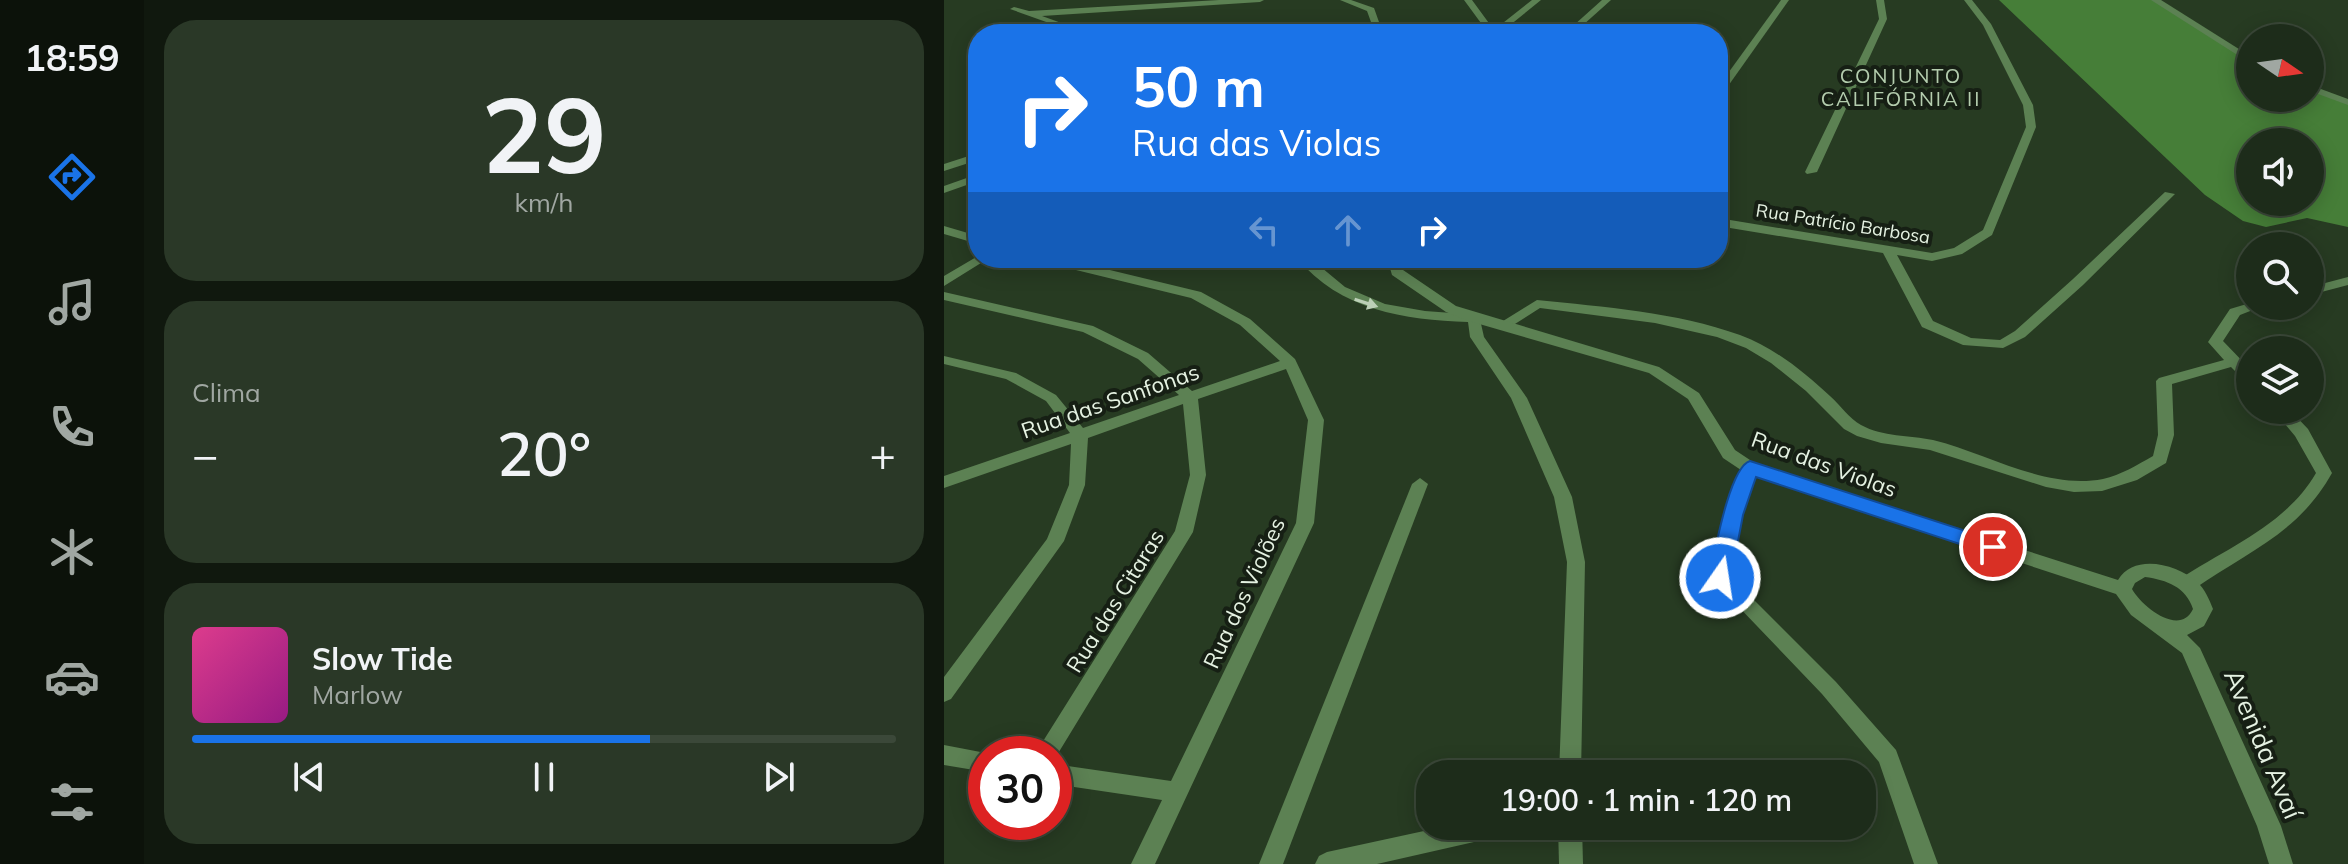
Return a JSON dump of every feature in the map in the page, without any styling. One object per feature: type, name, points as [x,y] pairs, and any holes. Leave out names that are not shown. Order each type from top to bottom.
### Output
[{"type":"street","points":[[1014,9],[1260,0]]},
{"type":"street","points":[[1344,0],[1371,10],[1374,24]]},
{"type":"street","points":[[1468,0],[1486,24]]},
{"type":"street","points":[[1507,24],[1537,0]]},
{"type":"street","points":[[1579,24],[1607,0]]},
{"type":"street","points":[[1728,80],[1785,0]]},
{"type":"street","points":[[1811,172],[1883,19],[1880,0]]},
{"type":"street","name":"Rua Patrício Barbosa","points":[[1728,224],[1932,257],[1958,251],[1988,232],[2031,127],[2028,105],[1987,24],[1968,0]]},
{"type":"street","points":[[2155,0],[2236,51]]},
{"type":"street","points":[[1026,9],[1063,24]]},
{"type":"street","points":[[2324,93],[2348,102]]},
{"type":"street","points":[[944,168],[968,160]]},
{"type":"street","points":[[944,190],[968,181]]},
{"type":"street","points":[[1888,251],[1927,324],[1968,342],[2003,344],[2020,334],[2078,282],[2169,194]]},
{"type":"street","points":[[944,230],[968,237]]},
{"type":"street","points":[[944,282],[968,267]]},
{"type":"street","name":"Rua dos Violões","points":[[1085,268],[1196,295],[1245,322],[1290,362],[1316,420],[1305,523],[1143,864]]},
{"type":"street","points":[[1312,268],[1353,299],[1435,318],[1474,318],[1477,337],[1519,398],[1563,497],[1576,562],[1570,760]]},
{"type":"street","name":"Rua das Violas","points":[[1396,268],[1397,272],[1451,309],[1654,370],[1694,396],[1729,454],[1750,468],[2054,567],[2124,584]]},
{"type":"street","points":[[2324,287],[2348,281]]},
{"type":"street","points":[[944,296],[1088,329],[1143,356],[1190,397]]},
{"type":"street","points":[[1502,326],[1537,304],[1723,334],[1772,355],[1792,369],[1854,428],[1952,451],[2009,473],[2051,483],[2108,487],[2140,474],[2160,459],[2166,435],[2164,381],[2234,362],[2215,342],[2236,312]]},
{"type":"street","points":[[944,360],[1011,376],[1051,398],[1080,435],[1077,485],[1055,541],[944,693]]},
{"type":"street","name":"Rua das Sanfonas","points":[[944,482],[1290,362]]},
{"type":"street","name":"Rua das Citaras","points":[[1057,736],[1184,532],[1198,475],[1190,397]]},
{"type":"street","points":[[2187,584],[2212,564],[2288,519],[2317,489],[2324,473],[2294,424]]},
{"type":"street","points":[[1750,468],[1733,515],[1720,578],[1829,688],[1888,757],[1926,864]]},
{"type":"street","points":[[1271,864],[1420,484]]},
{"type":"street","points":[[2190,648],[2196,622],[2203,609],[2195,591],[2159,571],[2133,573],[2124,584],[2134,610],[2160,625],[2186,627],[2196,622]]},
{"type":"street","name":"Avenida Avaí","points":[[2160,625],[2190,648],[2269,826],[2281,864]]},
{"type":"street","points":[[944,755],[968,759]]},
{"type":"street","points":[[1072,777],[1176,792]]},
{"type":"street","points":[[1327,864],[1434,840]]},
{"type":"street","points":[[1570,840],[1571,864]]},
{"type":"green space","points":[[1999,0],[2153,0],[2236,52],[2236,112],[2324,112],[2324,94],[2348,102],[2348,227],[2307,218],[2266,227],[2243,221],[2205,195]]},
{"type":"district","name":"CONJUNTO CALIFÓRNIA II","points":[[1901,88]]},
{"type":"route","points":[[1720,578],[1733,515],[1750,468],[1993,547]]}]
